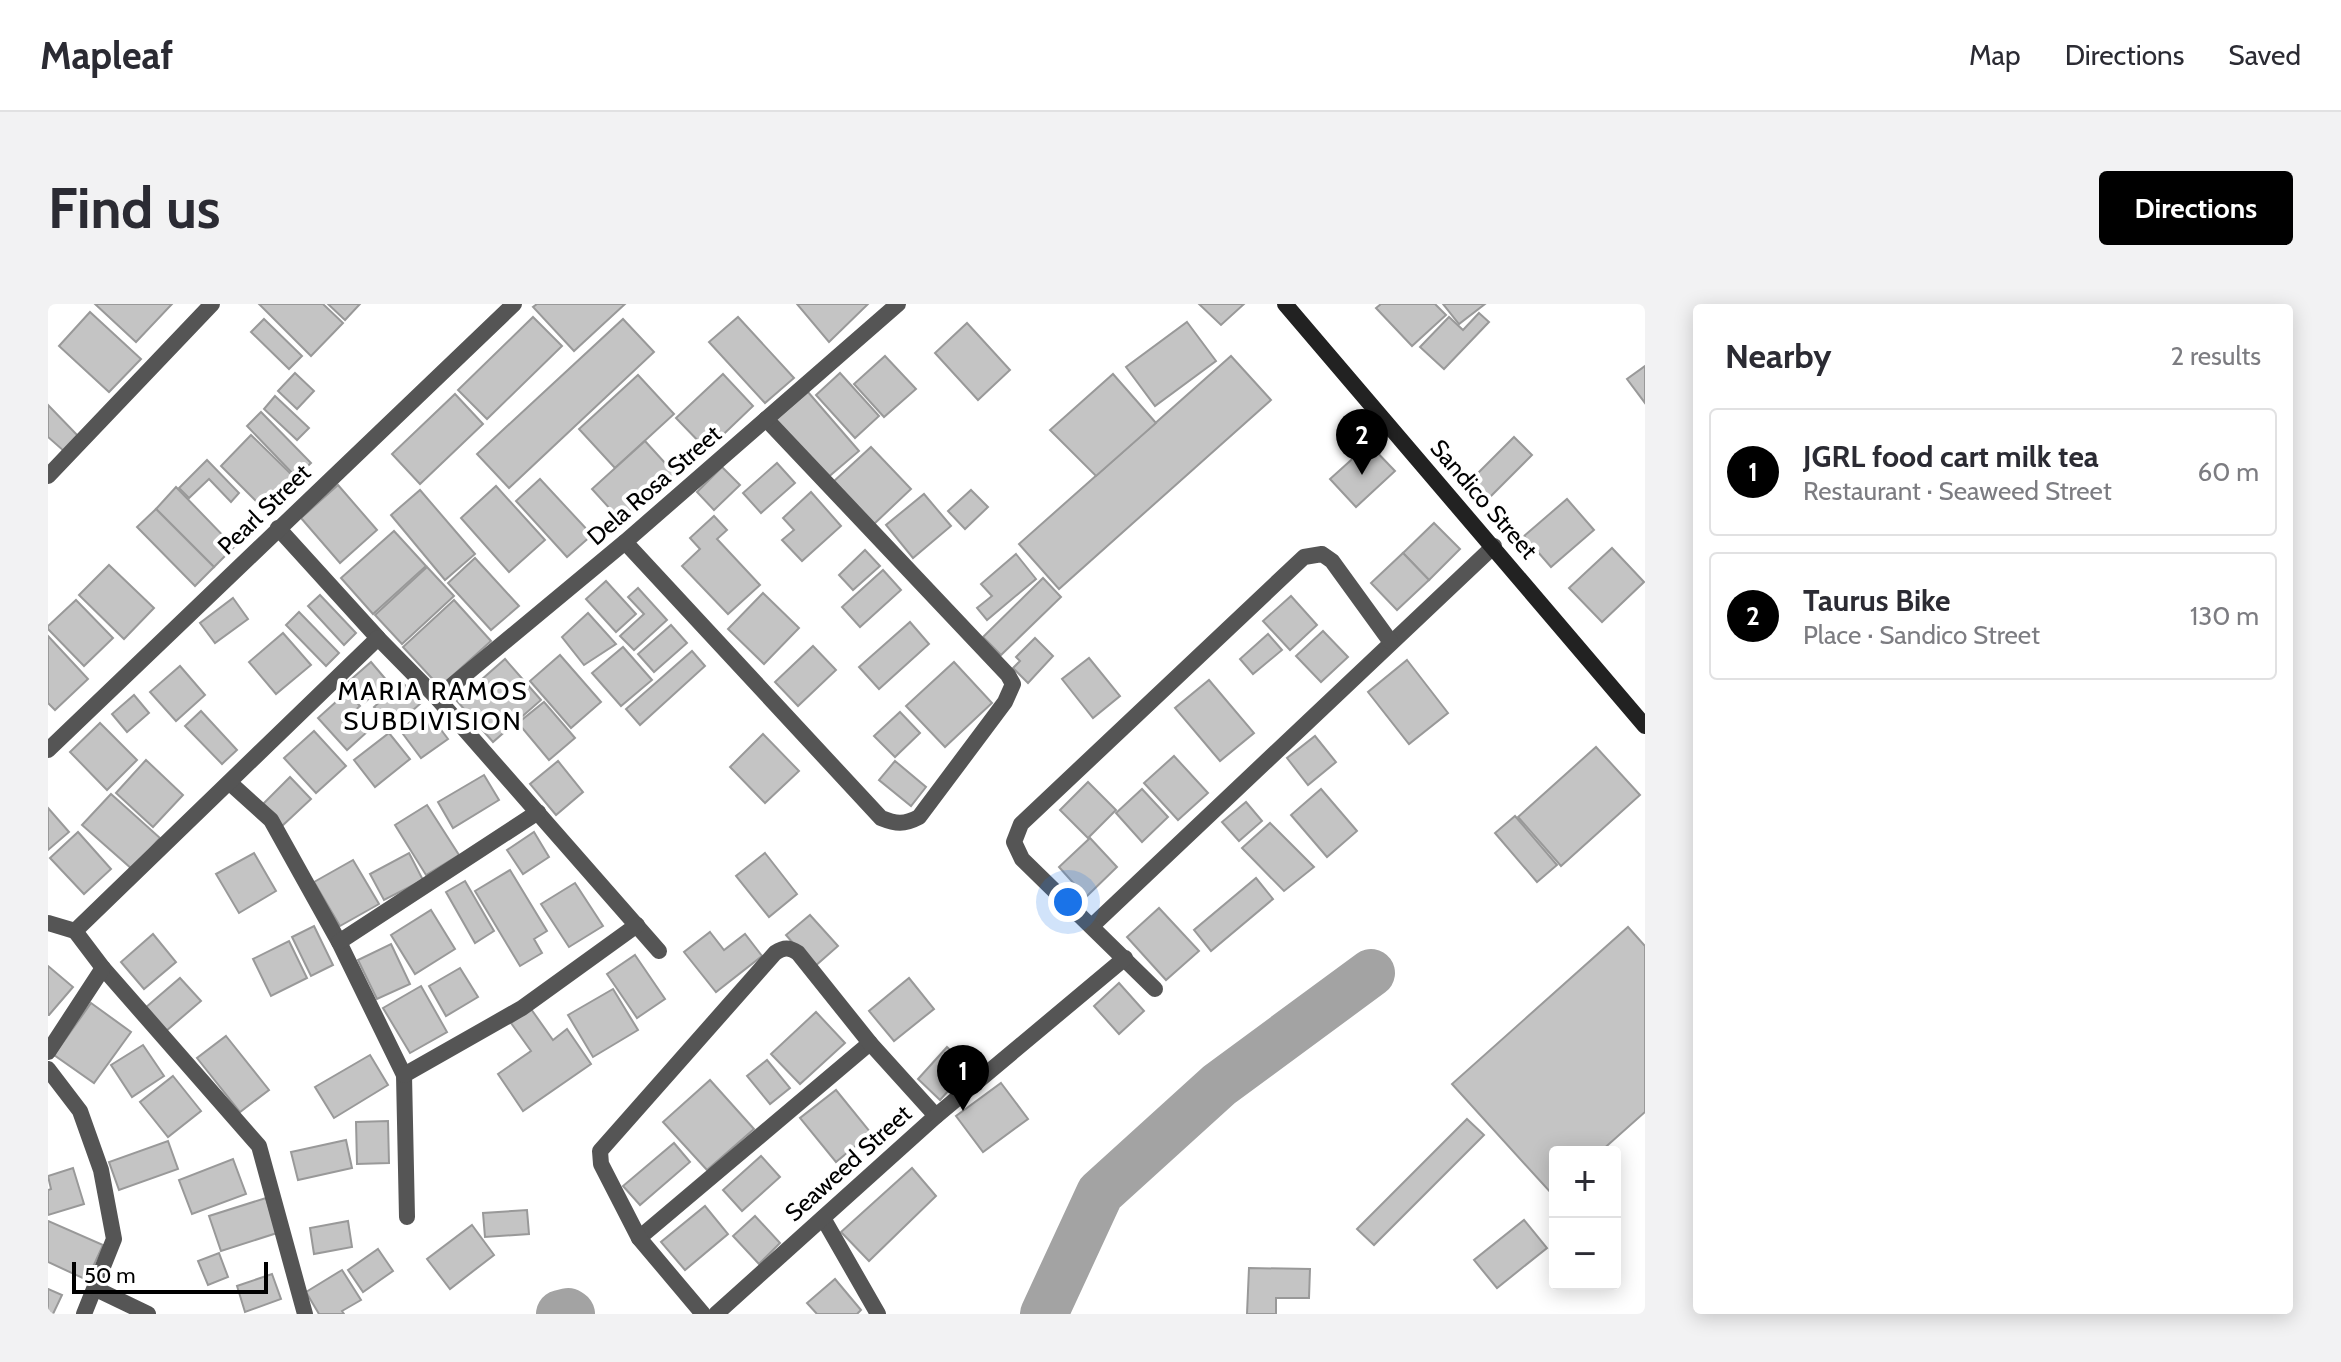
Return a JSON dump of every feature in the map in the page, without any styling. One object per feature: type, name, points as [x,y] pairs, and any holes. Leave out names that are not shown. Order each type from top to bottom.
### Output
[{"type":"main road","name":"Sandico Street","points":[[1285,304],[1645,726]]},
{"type":"street","points":[[48,476],[212,304]]},
{"type":"street","name":"Pearl Street","points":[[48,750],[514,304]]},
{"type":"street","name":"Dela Rosa Street","points":[[437,698],[625,542],[898,304]]},
{"type":"street","points":[[625,542],[881,818],[906,824],[919,817],[1005,702],[1013,684],[1008,675],[766,419]]},
{"type":"street","points":[[278,528],[437,698],[659,951]]},
{"type":"street","points":[[1093,925],[1494,546]]},
{"type":"street","points":[[1155,989],[1093,925],[1022,859],[1014,842],[1021,824],[1304,557],[1322,554],[1332,561],[1390,641]]},
{"type":"street","points":[[75,931],[378,638]]},
{"type":"street","points":[[230,783],[271,820],[339,942],[404,1075],[407,1217]]},
{"type":"street","points":[[339,942],[538,812]]},
{"type":"street","points":[[48,923],[75,931],[103,968],[259,1146],[305,1314]]},
{"type":"street","points":[[404,1075],[522,1008],[637,925]]},
{"type":"street","points":[[703,1314],[639,1238],[601,1164],[600,1151],[775,953],[791,949],[798,953],[870,1043],[936,1116]]},
{"type":"street","name":"Seaweed Street","points":[[716,1314],[936,1116],[1125,958]]},
{"type":"street","points":[[48,1052],[103,968]]},
{"type":"street","points":[[639,1238],[870,1043]]},
{"type":"street","points":[[48,1069],[80,1111],[101,1170],[114,1239],[84,1314]]},
{"type":"street","points":[[823,1218],[878,1314]]},
{"type":"street","points":[[96,1289],[148,1314]]},
{"type":"building","points":[[95,304],[172,304],[136,342]]},
{"type":"building","points":[[259,304],[323,304],[343,323],[311,356]]},
{"type":"building","points":[[328,304],[360,304],[345,320]]},
{"type":"building","points":[[537,304],[625,304],[574,351],[533,307]]},
{"type":"building","points":[[797,304],[868,304],[829,342]]},
{"type":"building","points":[[1199,304],[1244,304],[1221,325]]},
{"type":"building","points":[[1381,304],[1435,304],[1446,315],[1412,346],[1376,308]]},
{"type":"building","points":[[1443,304],[1485,304],[1459,324]]},
{"type":"building","points":[[90,312],[141,359],[109,392],[59,346]]},
{"type":"building","points":[[1479,313],[1489,322],[1444,369],[1420,347],[1449,317],[1463,330]]},
{"type":"building","points":[[533,317],[562,346],[487,419],[458,390]]},
{"type":"building","points":[[738,317],[794,378],[765,403],[709,342]]},
{"type":"building","points":[[264,319],[302,356],[289,369],[251,332]]},
{"type":"building","points":[[623,319],[654,352],[509,488],[477,454]]},
{"type":"building","points":[[1187,322],[1216,361],[1155,406],[1126,367]]},
{"type":"building","points":[[967,323],[1010,370],[978,400],[935,353]]},
{"type":"building","points":[[885,356],[916,389],[884,417],[854,384]]},
{"type":"building","points":[[1231,356],[1271,400],[1059,589],[1019,544]]},
{"type":"building","points":[[1645,366],[1645,403],[1627,379]]},
{"type":"building","points":[[295,373],[314,391],[297,409],[278,391]]},
{"type":"building","points":[[840,373],[879,416],[855,438],[816,395]]},
{"type":"building","points":[[723,374],[753,406],[707,450],[676,418]]},
{"type":"building","points":[[1113,374],[1156,423],[1096,476],[1050,430]]},
{"type":"building","points":[[638,375],[674,414],[615,468],[579,429]]},
{"type":"building","points":[[808,392],[859,451],[826,479],[775,420]]},
{"type":"building","points":[[455,394],[483,424],[420,484],[392,454]]},
{"type":"building","points":[[275,396],[309,428],[297,440],[264,409]]},
{"type":"building","points":[[48,405],[80,438],[65,452],[48,437]]},
{"type":"building","points":[[261,412],[311,463],[296,477],[247,426]]},
{"type":"building","points":[[251,435],[294,477],[263,508],[221,466]]},
{"type":"building","points":[[1514,437],[1532,455],[1485,502],[1467,484]]},
{"type":"building","points":[[645,441],[675,474],[622,522],[592,489]]},
{"type":"building","points":[[1369,444],[1395,471],[1356,507],[1330,479]]},
{"type":"building","points":[[871,447],[911,489],[874,524],[833,482]]},
{"type":"building","points":[[207,460],[239,493],[231,502],[209,479],[189,498],[179,488]]},
{"type":"building","points":[[777,463],[795,483],[761,513],[743,493]]},
{"type":"building","points":[[722,467],[740,485],[714,510],[697,492]]},
{"type":"building","points":[[540,479],[592,535],[567,557],[516,501]]},
{"type":"building","points":[[338,485],[377,530],[340,563],[301,518]]},
{"type":"building","points":[[496,486],[545,540],[509,572],[461,518]]},
{"type":"building","points":[[176,487],[234,547],[214,567],[156,509]]},
{"type":"building","points":[[420,490],[475,554],[445,580],[391,515]]},
{"type":"building","points":[[971,490],[988,507],[965,529],[948,511]]},
{"type":"building","points":[[811,492],[841,526],[802,561],[782,540],[794,530],[783,518]]},
{"type":"building","points":[[924,494],[951,526],[913,558],[886,525]]},
{"type":"building","points":[[1567,499],[1594,530],[1551,567],[1524,536]]},
{"type":"building","points":[[156,509],[214,567],[195,586],[137,527]]},
{"type":"building","points":[[714,516],[727,530],[717,539],[760,585],[728,614],[682,566],[700,549],[690,538]]},
{"type":"building","points":[[1434,523],[1460,549],[1429,580],[1403,553]]},
{"type":"building","points":[[394,531],[426,566],[373,614],[341,578]]},
{"type":"building","points":[[1612,548],[1644,582],[1602,622],[1569,588]]},
{"type":"building","points":[[865,550],[880,566],[853,590],[839,575]]},
{"type":"building","points":[[1403,553],[1429,580],[1397,610],[1371,583]]},
{"type":"building","points":[[1016,554],[1036,579],[987,620],[977,608],[992,596],[981,584]]},
{"type":"building","points":[[475,558],[519,606],[491,630],[448,583]]},
{"type":"building","points":[[109,565],[154,608],[124,639],[79,595]]},
{"type":"building","points":[[427,567],[454,596],[402,644],[375,615]]},
{"type":"building","points":[[883,570],[901,590],[860,627],[842,607]]},
{"type":"building","points":[[1043,578],[1061,597],[1001,655],[983,637]]},
{"type":"building","points":[[606,581],[636,614],[616,632],[586,599]]},
{"type":"building","points":[[638,588],[667,620],[634,650],[620,636],[644,614],[628,597]]},
{"type":"building","points":[[763,593],[799,628],[764,664],[728,629]]},
{"type":"building","points":[[320,595],[356,633],[344,645],[308,606]]},
{"type":"building","points":[[1291,596],[1317,625],[1290,650],[1263,621]]},
{"type":"building","points":[[233,598],[248,619],[215,643],[200,623]]},
{"type":"building","points":[[76,600],[113,638],[84,666],[48,629]]},
{"type":"building","points":[[454,600],[491,641],[440,687],[403,647]]},
{"type":"building","points":[[299,612],[339,653],[326,666],[286,625]]},
{"type":"building","points":[[588,613],[616,644],[584,665],[562,637]]},
{"type":"building","points":[[910,622],[929,644],[879,689],[859,667]]},
{"type":"building","points":[[671,625],[687,643],[654,672],[638,654]]},
{"type":"building","points":[[1323,631],[1348,657],[1321,682],[1296,656]]},
{"type":"building","points":[[283,633],[311,665],[276,694],[249,662]]},
{"type":"building","points":[[1268,634],[1282,650],[1253,674],[1240,659]]},
{"type":"building","points":[[48,636],[88,679],[55,710],[48,703]]},
{"type":"building","points":[[1035,638],[1053,656],[1028,683],[1013,668],[1020,661],[1016,657]]},
{"type":"building","points":[[813,646],[836,670],[798,706],[775,682]]},
{"type":"building","points":[[623,647],[652,680],[621,706],[592,673]]},
{"type":"building","points":[[692,651],[705,666],[640,725],[626,709]]},
{"type":"building","points":[[560,655],[601,702],[571,728],[530,681]]},
{"type":"building","points":[[1089,658],[1120,696],[1093,718],[1062,679]]},
{"type":"building","points":[[505,659],[541,700],[493,742],[457,701]]},
{"type":"building","points":[[1407,660],[1448,713],[1409,744],[1368,692]]},
{"type":"building","points":[[371,662],[388,682],[365,702],[348,682]]},
{"type":"building","points":[[954,662],[992,703],[945,747],[906,706]]},
{"type":"building","points":[[180,666],[205,695],[176,721],[150,692]]},
{"type":"building","points":[[1209,680],[1254,733],[1220,761],[1175,708]]},
{"type":"building","points":[[402,682],[421,703],[393,728],[374,707]]},
{"type":"building","points":[[347,692],[360,706],[351,714],[367,732],[347,750],[318,718]]},
{"type":"building","points":[[134,695],[149,713],[127,732],[112,714]]},
{"type":"building","points":[[544,702],[575,738],[549,760],[518,723]]},
{"type":"building","points":[[426,710],[448,739],[421,758],[400,730]]},
{"type":"building","points":[[201,711],[237,750],[222,764],[185,726]]},
{"type":"building","points":[[900,712],[920,733],[895,757],[874,736]]},
{"type":"building","points":[[100,723],[137,760],[107,790],[70,752]]},
{"type":"building","points":[[314,731],[346,766],[316,793],[284,758]]},
{"type":"building","points":[[389,733],[410,759],[375,787],[354,760]]},
{"type":"building","points":[[763,734],[799,771],[765,803],[730,767]]},
{"type":"building","points":[[1315,736],[1336,762],[1308,785],[1287,758]]},
{"type":"building","points":[[1596,747],[1640,795],[1561,866],[1518,817]]},
{"type":"building","points":[[1174,756],[1208,793],[1178,820],[1144,783]]},
{"type":"building","points":[[146,760],[183,795],[153,827],[116,793]]},
{"type":"building","points":[[558,761],[583,792],[556,815],[530,784]]},
{"type":"building","points":[[895,761],[926,787],[911,806],[879,780]]},
{"type":"building","points":[[484,775],[499,800],[453,828],[438,802]]},
{"type":"building","points":[[290,777],[311,799],[282,826],[262,805]]},
{"type":"building","points":[[1088,782],[1116,810],[1088,838],[1060,810]]},
{"type":"building","points":[[1142,789],[1168,817],[1142,842],[1116,813]]},
{"type":"building","points":[[1321,789],[1357,831],[1327,857],[1291,815]]},
{"type":"building","points":[[111,794],[160,838],[132,869],[82,825]]},
{"type":"building","points":[[1246,802],[1262,821],[1239,841],[1222,822]]},
{"type":"building","points":[[427,805],[459,855],[426,875],[395,825]]},
{"type":"building","points":[[48,808],[69,832],[48,850]]},
{"type":"building","points":[[1515,816],[1557,865],[1537,882],[1495,833]]},
{"type":"building","points":[[1270,823],[1314,867],[1284,891],[1242,848]]},
{"type":"building","points":[[78,832],[111,869],[84,894],[50,858]]},
{"type":"building","points":[[534,832],[549,857],[523,874],[507,850]]},
{"type":"building","points":[[1090,838],[1117,867],[1086,897],[1059,867]]},
{"type":"building","points":[[254,853],[276,891],[239,913],[216,874]]},
{"type":"building","points":[[409,853],[423,880],[384,900],[370,874]]},
{"type":"building","points":[[765,853],[797,894],[769,917],[736,876]]},
{"type":"building","points":[[353,860],[379,904],[340,926],[314,882]]},
{"type":"building","points":[[510,870],[547,931],[534,939],[542,953],[520,966],[475,891]]},
{"type":"building","points":[[1256,878],[1273,899],[1211,951],[1194,930]]},
{"type":"building","points":[[465,881],[494,931],[475,943],[446,892]]},
{"type":"building","points":[[575,883],[603,926],[569,947],[541,904]]},
{"type":"building","points":[[1159,908],[1199,951],[1166,980],[1127,937]]},
{"type":"building","points":[[431,910],[455,949],[415,974],[391,935]]},
{"type":"building","points":[[810,915],[838,946],[814,967],[786,935]]},
{"type":"building","points":[[314,926],[333,965],[311,976],[292,937]]},
{"type":"building","points":[[1628,927],[1645,946],[1645,1112],[1607,1146],[1549,1146],[1549,1191],[1452,1084]]},
{"type":"building","points":[[710,932],[724,950],[745,934],[762,956],[716,992],[684,952]]},
{"type":"building","points":[[153,934],[176,962],[144,989],[121,962]]},
{"type":"building","points":[[289,941],[307,978],[271,996],[253,959]]},
{"type":"building","points":[[391,944],[410,984],[377,999],[358,960]]},
{"type":"building","points":[[635,955],[665,999],[637,1018],[607,974]]},
{"type":"building","points":[[48,966],[73,987],[49,1015],[48,1015]]},
{"type":"building","points":[[460,968],[478,997],[446,1016],[429,986]]},
{"type":"building","points":[[180,978],[201,1001],[166,1031],[145,1008]]},
{"type":"building","points":[[909,978],[934,1009],[894,1041],[869,1011]]},
{"type":"building","points":[[1119,983],[1144,1011],[1119,1034],[1094,1006]]},
{"type":"building","points":[[421,986],[447,1032],[410,1053],[383,1008]]},
{"type":"building","points":[[613,989],[638,1030],[593,1057],[568,1015]]},
{"type":"building","points":[[91,1003],[131,1032],[94,1083],[54,1055]]},
{"type":"building","points":[[531,1009],[553,1040],[567,1029],[591,1064],[523,1111],[498,1074],[531,1051],[511,1023]]},
{"type":"building","points":[[816,1012],[845,1043],[800,1084],[771,1054]]},
{"type":"building","points":[[226,1036],[269,1090],[240,1112],[197,1058]]},
{"type":"building","points":[[143,1045],[164,1076],[132,1097],[111,1065]]},
{"type":"building","points":[[947,1047],[969,1068],[940,1100],[918,1079]]},
{"type":"building","points":[[370,1055],[388,1085],[334,1118],[315,1087]]},
{"type":"building","points":[[767,1060],[790,1088],[770,1104],[747,1076]]},
{"type":"building","points":[[173,1076],[201,1111],[168,1137],[140,1102]]},
{"type":"building","points":[[710,1080],[754,1129],[707,1170],[663,1122]]},
{"type":"building","points":[[1001,1083],[1028,1119],[983,1152],[956,1116]]},
{"type":"building","points":[[836,1090],[871,1133],[836,1162],[800,1118]]},
{"type":"building","points":[[1467,1119],[1484,1135],[1374,1245],[1357,1229]]},
{"type":"building","points":[[388,1121],[389,1163],[357,1164],[356,1122]]},
{"type":"building","points":[[346,1140],[352,1168],[298,1180],[291,1152]]},
{"type":"building","points":[[168,1141],[178,1169],[119,1190],[109,1162]]},
{"type":"building","points":[[674,1143],[690,1162],[640,1205],[623,1186]]},
{"type":"building","points":[[761,1156],[780,1177],[742,1211],[723,1190]]},
{"type":"building","points":[[233,1159],[246,1194],[192,1214],[179,1180]]},
{"type":"building","points":[[73,1168],[84,1204],[48,1215],[48,1190],[51,1189],[48,1176]]},
{"type":"building","points":[[912,1168],[936,1196],[869,1261],[841,1232]]},
{"type":"building","points":[[266,1198],[277,1233],[221,1251],[209,1216]]},
{"type":"building","points":[[705,1206],[728,1234],[685,1270],[661,1242]]},
{"type":"building","points":[[527,1210],[529,1234],[485,1237],[483,1213]]},
{"type":"building","points":[[755,1216],[780,1243],[759,1264],[733,1236]]},
{"type":"building","points":[[1524,1220],[1547,1248],[1497,1288],[1474,1260]]},
{"type":"building","points":[[48,1221],[103,1245],[87,1280],[48,1262]]},
{"type":"building","points":[[348,1221],[352,1247],[314,1254],[310,1228]]},
{"type":"building","points":[[472,1225],[494,1255],[450,1289],[427,1259]]},
{"type":"building","points":[[378,1249],[393,1271],[363,1292],[348,1270]]},
{"type":"building","points":[[219,1253],[228,1277],[208,1285],[198,1261]]},
{"type":"building","points":[[1249,1268],[1310,1269],[1309,1298],[1276,1298],[1276,1314],[1247,1314]]},
{"type":"building","points":[[342,1270],[361,1300],[342,1311],[344,1314],[319,1314],[306,1292]]},
{"type":"building","points":[[272,1274],[281,1299],[245,1312],[237,1286]]},
{"type":"building","points":[[835,1279],[861,1310],[857,1314],[817,1314],[807,1303]]},
{"type":"building","points":[[48,1289],[62,1295],[53,1314],[48,1314]]},
{"type":"waterway","points":[[1044,1314],[1100,1193],[1219,1085],[1371,973]]},
{"type":"waterway","points":[[560,1314],[571,1314]]},
{"type":"place","name":"Taurus Bike","points":[[1362,475]]},
{"type":"place","name":"JGRL food cart milk tea","points":[[963,1111]]},
{"type":"district","name":"MARIA RAMOS SUBDIVISION","points":[[433,706]]}]
